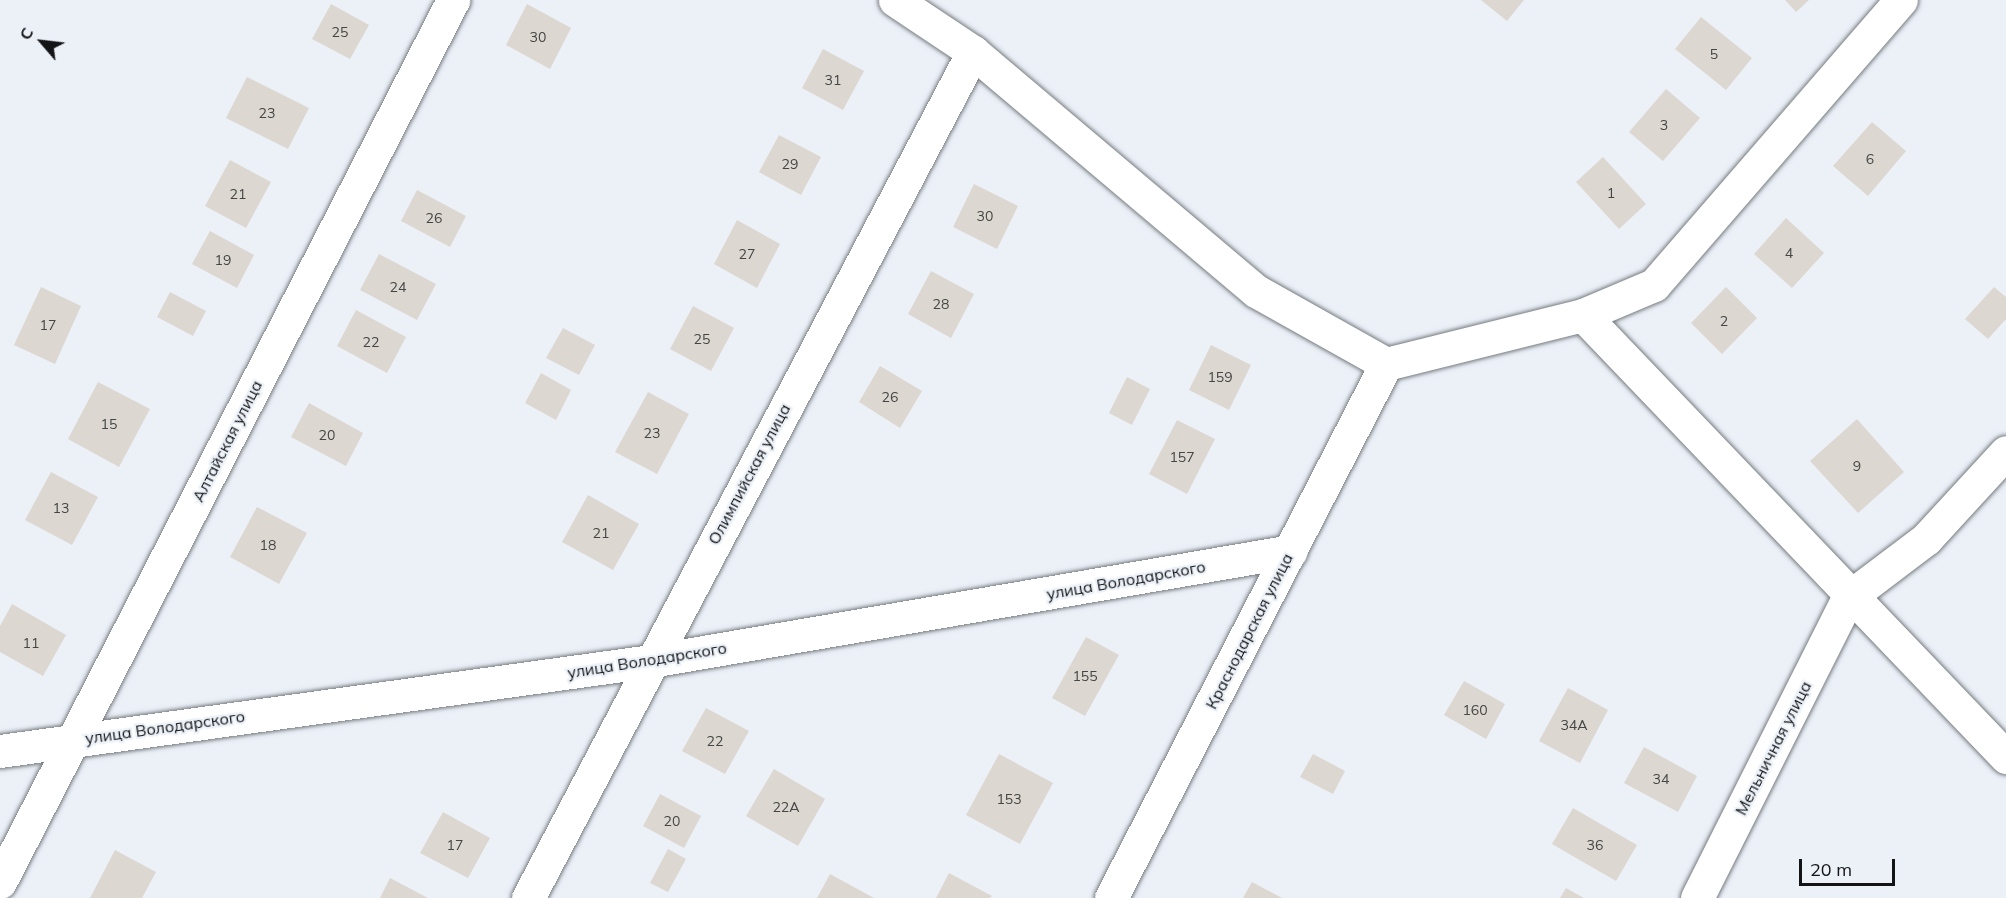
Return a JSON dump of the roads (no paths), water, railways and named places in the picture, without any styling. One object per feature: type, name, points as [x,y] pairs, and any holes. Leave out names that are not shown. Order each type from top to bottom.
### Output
[{"type":"street","name":"Алтайская улица","points":[[0,882],[453,0]]},
{"type":"street","points":[[895,0],[973,52],[1256,291],[1386,364],[1583,315],[1654,285],[1901,0]]},
{"type":"street","name":"Олимпийская улица","points":[[528,898],[973,52]]},
{"type":"street","points":[[1583,315],[1848,598],[2006,757]]},
{"type":"street","name":"Краснодарская улица","points":[[1111,898],[1386,364]]},
{"type":"street","points":[[1848,598],[1926,539],[2006,452]]},
{"type":"street","name":"улица Володарского","points":[[0,751],[651,661],[1291,551]]},
{"type":"street","name":"Мельничная улица","points":[[1697,898],[1848,598]]}]
